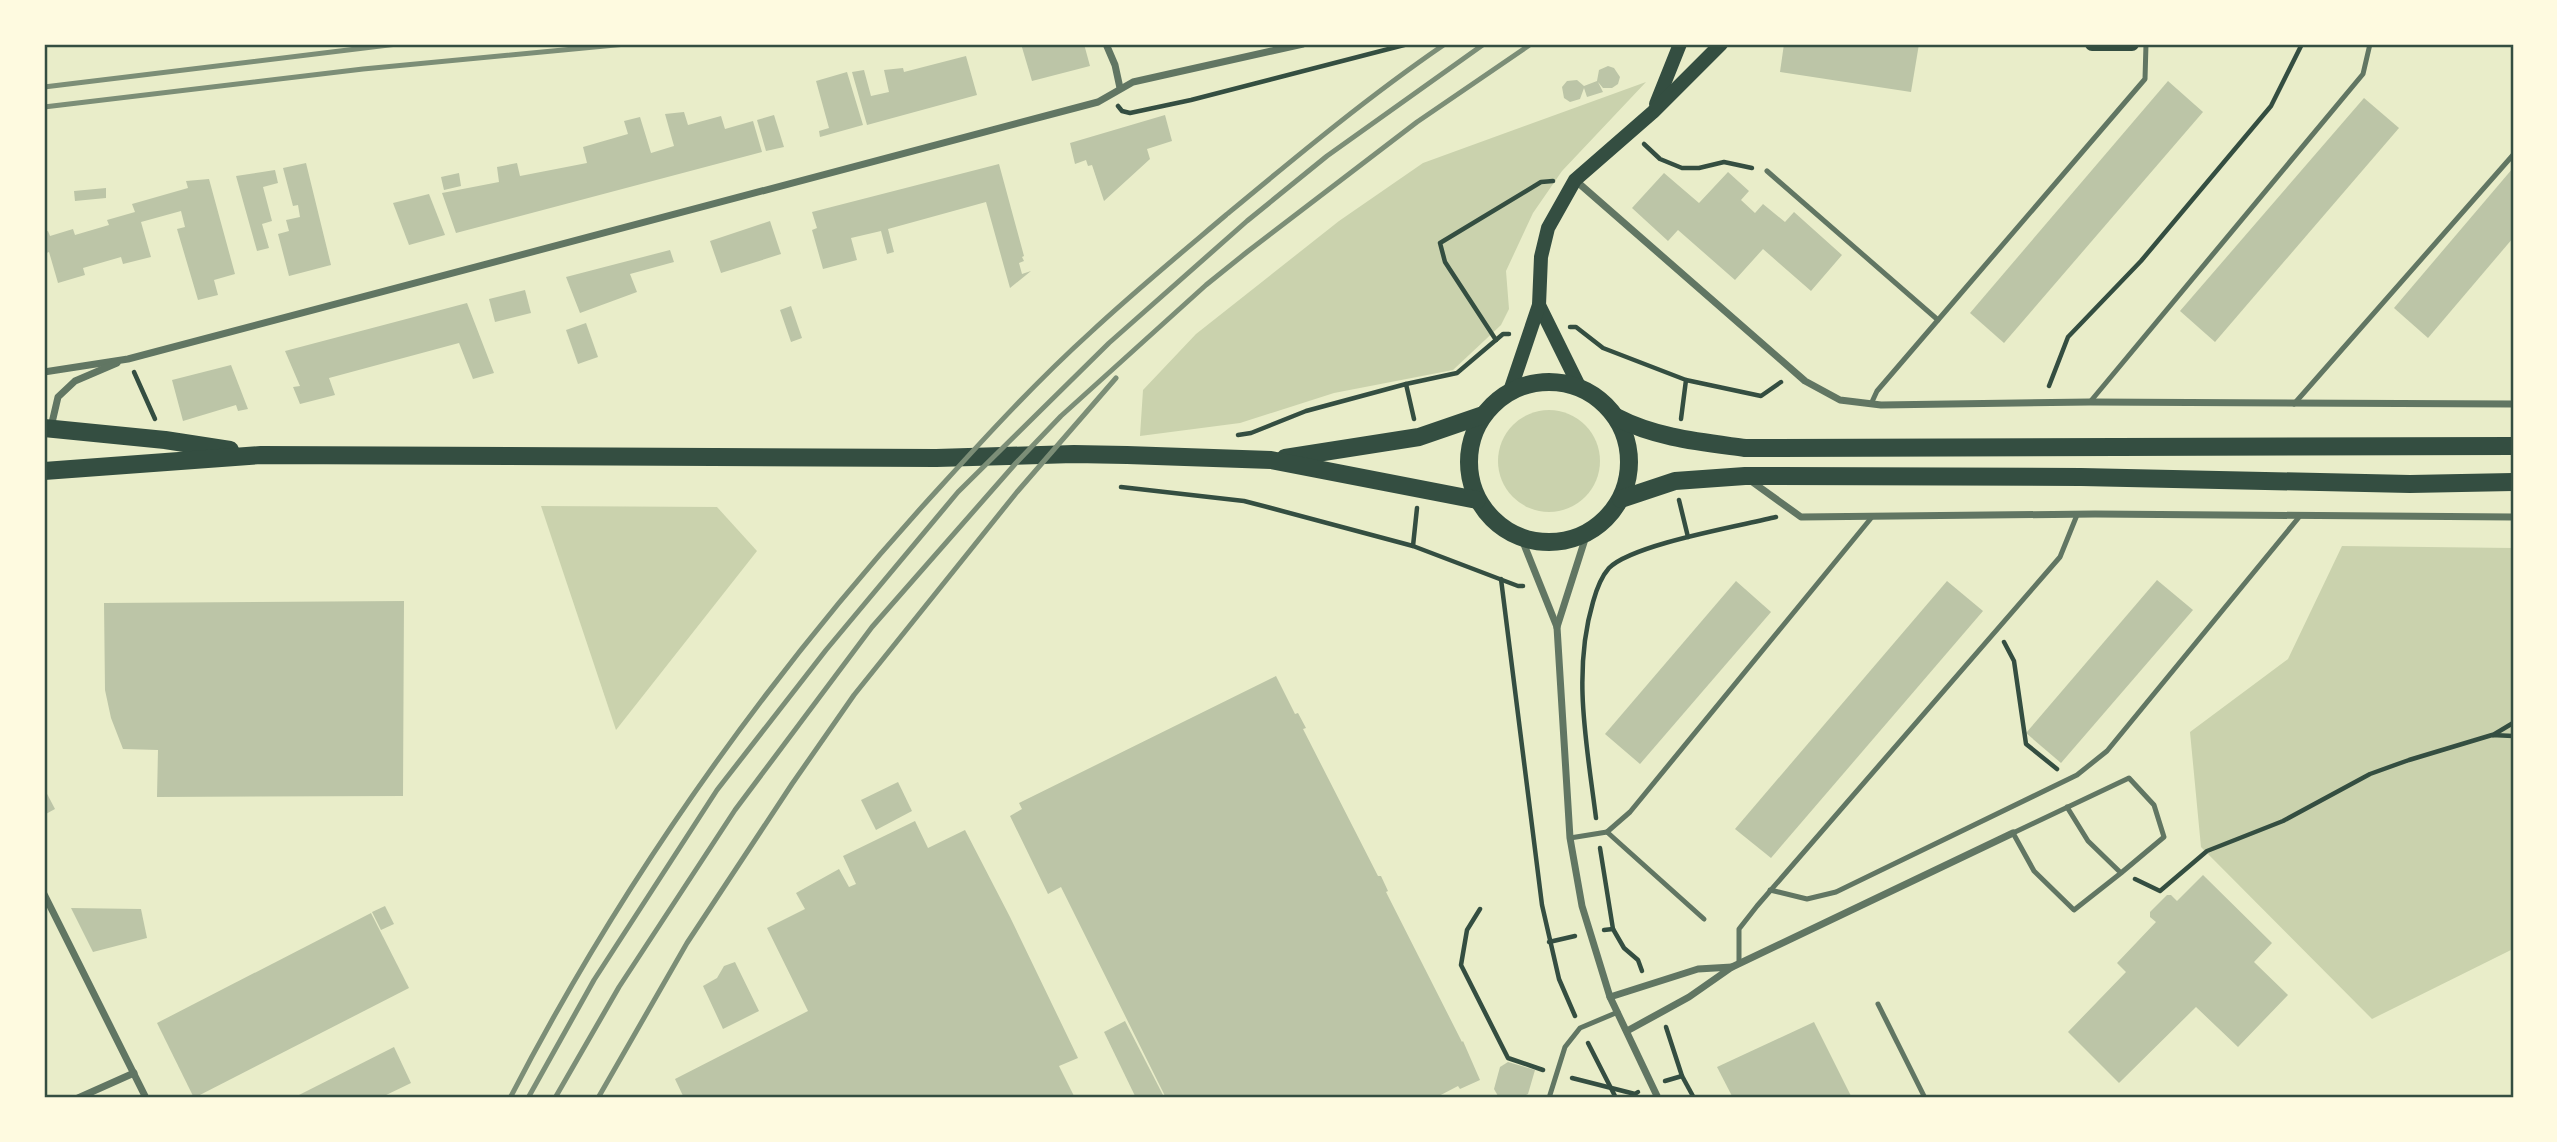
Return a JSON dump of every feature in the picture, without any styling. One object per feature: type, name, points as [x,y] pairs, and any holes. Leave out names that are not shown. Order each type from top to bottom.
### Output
[{"type":"main road","points":[[1653,112],[1680,44]]},
{"type":"main road","points":[[2092,44],[2132,44]]},
{"type":"main road","points":[[1510,391],[1539,305],[1541,257],[1548,229],[1575,180],[1653,112],[1718,45]]},
{"type":"main road","points":[[1539,305],[1578,386]]},
{"type":"main road","points":[[1556,381],[1578,386],[1600,399],[1616,417],[1626,436],[1630,457],[1628,478],[1621,499],[1607,519],[1587,533],[1566,541],[1543,542],[1521,537],[1496,523],[1478,500],[1470,479],[1468,457],[1472,435],[1495,401],[1510,391],[1532,382],[1556,381]]},
{"type":"main road","points":[[1271,460],[1419,436],[1483,415]]},
{"type":"main road","points":[[1616,417],[1634,427],[1679,439],[1745,448],[2513,446]]},
{"type":"main road","points":[[47,428],[165,440],[261,455]]},
{"type":"main road","points":[[44,471],[261,455],[936,458],[1074,454],[1271,460],[1478,500]]},
{"type":"main road","points":[[1621,499],[1675,481],[1745,476],[2081,477],[2410,484],[2513,482]]},
{"type":"street","points":[[1106,44],[1115,65],[1120,88]]},
{"type":"street","points":[[44,372],[128,359],[1098,102],[1133,82],[1303,44]]},
{"type":"street","points":[[1575,180],[1805,381],[1840,400],[1871,404],[2513,404]]},
{"type":"street","points":[[47,428],[58,397],[75,382],[128,359]]},
{"type":"street","points":[[1745,476],[1801,516],[2513,517]]},
{"type":"street","points":[[1556,627],[1587,533]]},
{"type":"street","points":[[1521,537],[1556,627],[1570,838],[1582,906],[1611,997],[1658,1098]]},
{"type":"street","points":[[1627,1031],[1689,997],[1736,965],[2013,833]]},
{"type":"street","points":[[44,894],[146,1098]]},
{"type":"street","points":[[1611,997],[1698,969],[1736,965]]},
{"type":"street","points":[[78,1098],[134,1073]]},
{"type":"lane","points":[[1871,404],[1877,391],[2145,79],[2146,44]]},
{"type":"lane","points":[[2090,402],[2363,74],[2370,44]]},
{"type":"lane","points":[[2294,404],[2513,155]]},
{"type":"lane","points":[[1767,171],[1938,320]]},
{"type":"lane","points":[[1736,965],[1739,929],[2060,556],[2077,515]]},
{"type":"lane","points":[[1770,890],[1807,899],[1836,892],[2077,775],[2107,751],[2300,516]]},
{"type":"lane","points":[[1570,838],[1607,832],[1630,811],[1872,517]]},
{"type":"lane","points":[[2129,778],[2154,805],[2164,837],[2074,910],[2034,871],[2013,833],[2067,807],[2129,778]]},
{"type":"lane","points":[[2067,807],[2088,841],[2121,873]]},
{"type":"lane","points":[[1607,832],[1704,919]]},
{"type":"lane","points":[[1878,1004],[1925,1098]]},
{"type":"lane","points":[[1549,1098],[1565,1047],[1580,1028],[1618,1012]]},
{"type":"path","points":[[1112,100],[1122,111],[1130,113],[1205,97],[1408,44]]},
{"type":"path","points":[[2043,403],[2068,337],[2141,261],[2271,106],[2302,44]]},
{"type":"path","points":[[1630,132],[1660,159],[1682,168],[1699,168],[1724,162],[1767,171]]},
{"type":"path","points":[[1496,340],[1445,262],[1440,243],[1541,182],[1575,180]]},
{"type":"path","points":[[1552,330],[1576,327],[1603,348],[1686,380],[1761,396],[1777,386],[1792,370]]},
{"type":"path","points":[[1306,411],[1457,373],[1503,334]]},
{"type":"path","points":[[128,359],[165,440]]},
{"type":"path","points":[[1680,422],[1686,380]]},
{"type":"path","points":[[1406,384],[1414,418]]},
{"type":"path","points":[[1121,487],[1244,501],[1413,546],[1518,586]]},
{"type":"path","points":[[1679,498],[1688,537]]},
{"type":"path","points":[[1413,546],[1418,500]]},
{"type":"path","points":[[1613,929],[1581,701],[1585,628],[1595,594],[1610,567],[1632,555],[1688,537],[1794,513]]},
{"type":"path","points":[[1501,579],[1538,883],[1549,942]]},
{"type":"path","points":[[1997,629],[2014,660],[2026,744],[2069,779]]},
{"type":"path","points":[[2121,873],[2160,891],[2207,852],[2283,821],[2370,774],[2492,735],[2513,723]]},
{"type":"path","points":[[2492,735],[2513,736]]},
{"type":"path","points":[[1682,1076],[1694,1098]]},
{"type":"green space","points":[[1646,82],[1562,171],[1533,213],[1506,271],[1509,309],[1501,325],[1453,370],[1334,393],[1240,423],[1140,436],[1143,390],[1196,334],[1339,221],[1423,163]]},
{"type":"green space","points":[[1549,410],[1568,414],[1585,425],[1596,442],[1600,461],[1596,480],[1585,497],[1568,508],[1549,512],[1530,508],[1513,497],[1502,480],[1498,461],[1502,442],[1513,425],[1530,414]]},
{"type":"green space","points":[[541,506],[717,507],[757,551],[616,730]]},
{"type":"green space","points":[[2342,546],[2513,548],[2513,949],[2372,1019],[2201,847],[2190,732],[2288,659]]},
{"type":"building","points":[[1021,44],[1084,44],[1090,66],[1032,81]]},
{"type":"building","points":[[1784,44],[1919,44],[1911,92],[1780,72]]},
{"type":"building","points":[[966,56],[977,95],[867,125],[852,72],[864,70],[871,96],[889,92],[884,70],[903,68],[904,72]]},
{"type":"building","points":[[1608,66],[1614,68],[1620,77],[1618,84],[1612,88],[1603,88],[1598,82],[1603,92],[1587,97],[1584,88],[1580,99],[1570,102],[1564,98],[1562,87],[1567,81],[1577,80],[1584,86],[1597,81],[1599,70]]},
{"type":"building","points":[[847,72],[863,125],[820,137],[819,131],[829,128],[816,81]]},
{"type":"building","points":[[2168,81],[2203,112],[2004,343],[1970,313]]},
{"type":"building","points":[[2364,98],[2399,128],[2215,342],[2180,311]]},
{"type":"building","points":[[684,112],[688,125],[721,116],[725,129],[753,121],[762,152],[456,233],[442,193],[499,182],[497,167],[517,163],[520,176],[587,163],[583,147],[628,134],[624,121],[640,117],[651,153],[674,146],[665,114]]},
{"type":"building","points":[[774,115],[784,147],[766,151],[757,120]]},
{"type":"building","points":[[1165,115],[1172,141],[1147,149],[1150,159],[1104,201],[1092,165],[1088,166],[1086,160],[1075,164],[1070,143]]},
{"type":"building","points":[[306,163],[331,265],[289,276],[278,234],[289,231],[286,220],[300,217],[298,205],[293,206],[283,168]]},
{"type":"building","points":[[999,164],[1024,256],[1024,261],[1019,263],[1022,274],[1031,271],[1010,288],[986,202],[888,229],[894,252],[887,254],[881,231],[851,238],[857,260],[823,269],[812,230],[817,228],[812,212]]},
{"type":"building","points":[[2513,168],[2513,238],[2428,338],[2394,308]]},
{"type":"building","points":[[275,170],[278,183],[263,187],[272,221],[262,224],[269,248],[257,251],[236,176]]},
{"type":"building","points":[[1728,172],[1749,191],[1741,200],[1755,213],[1763,204],[1785,222],[1794,212],[1842,255],[1811,291],[1763,249],[1735,280],[1678,230],[1668,241],[1632,208],[1664,173],[1699,203]]},
{"type":"building","points":[[459,173],[461,186],[444,190],[441,177]]},
{"type":"building","points":[[209,179],[235,274],[214,280],[218,295],[198,300],[177,229],[185,227],[181,211],[141,222],[151,257],[123,264],[121,257],[83,268],[85,275],[58,283],[49,252],[44,254],[44,232],[48,231],[50,236],[73,229],[75,235],[109,225],[107,220],[135,212],[132,204],[188,188],[186,181]]},
{"type":"building","points":[[106,188],[106,198],[75,201],[74,191]]},
{"type":"building","points":[[429,194],[445,235],[409,245],[393,203]]},
{"type":"building","points":[[770,221],[781,254],[721,273],[710,241]]},
{"type":"building","points":[[670,250],[674,262],[630,274],[637,292],[580,313],[566,277]]},
{"type":"building","points":[[525,290],[531,313],[495,322],[489,299]]},
{"type":"building","points":[[467,303],[494,373],[473,379],[459,343],[329,378],[335,395],[300,404],[293,387],[300,386],[285,351]]},
{"type":"building","points":[[791,306],[802,338],[791,342],[780,310]]},
{"type":"building","points":[[586,323],[598,357],[578,364],[566,330]]},
{"type":"building","points":[[231,365],[248,409],[238,411],[236,405],[183,421],[172,380]]},
{"type":"building","points":[[2157,580],[2193,610],[2061,763],[2026,733]]},
{"type":"building","points":[[1736,581],[1771,612],[1640,764],[1605,734]]},
{"type":"building","points":[[1947,581],[1983,611],[1771,858],[1735,829]]},
{"type":"building","points":[[404,601],[403,796],[157,797],[158,750],[123,749],[111,718],[105,690],[104,603]]},
{"type":"building","points":[[1276,676],[1295,714],[1298,713],[1306,728],[1303,729],[1378,876],[1381,876],[1388,891],[1386,892],[1463,1041],[1480,1080],[1460,1089],[1458,1086],[1435,1098],[1166,1098],[1061,887],[1048,894],[1010,816],[1022,809],[1019,803]]},
{"type":"building","points":[[898,782],[912,811],[876,830],[861,800]]},
{"type":"building","points":[[44,788],[55,809],[44,815]]},
{"type":"building","points":[[915,821],[928,848],[965,830],[1078,1058],[1059,1066],[1075,1098],[684,1098],[675,1079],[808,1011],[767,928],[805,909],[796,893],[839,869],[849,887],[856,884],[843,856]]},
{"type":"building","points":[[2203,875],[2272,943],[2254,962],[2288,995],[2238,1047],[2196,1007],[2119,1083],[2068,1032],[2126,972],[2117,963],[2156,922],[2150,917],[2150,912],[2167,895],[2177,901]]},
{"type":"building","points":[[385,906],[394,924],[381,930],[372,912]]},
{"type":"building","points":[[71,908],[141,909],[147,938],[93,952]]},
{"type":"building","points":[[371,913],[409,988],[194,1098],[157,1023]]},
{"type":"building","points":[[735,962],[759,1011],[723,1029],[703,986],[717,978],[724,966]]},
{"type":"building","points":[[1125,1021],[1164,1097],[1136,1098],[1104,1032]]},
{"type":"building","points":[[1814,1022],[1852,1098],[1733,1098],[1717,1067]]},
{"type":"building","points":[[394,1047],[411,1083],[380,1098],[293,1098]]},
{"type":"building","points":[[1508,1062],[1535,1070],[1528,1094],[1520,1098],[1498,1096],[1494,1089],[1500,1067]]},
{"type":"railway","points":[[44,87],[397,44]]},
{"type":"railway","points":[[44,107],[363,69],[626,44]]},
{"type":"railway","points":[[510,1098],[602,935],[652,855],[761,702],[879,556],[1014,407],[1107,317],[1306,149],[1445,44]]},
{"type":"railway","points":[[528,1098],[594,980],[717,790],[826,650],[958,492],[1109,343],[1247,221],[1327,156],[1484,44]]},
{"type":"railway","points":[[555,1098],[619,987],[735,810],[872,627],[1016,463],[1061,416],[1206,285],[1417,122],[1531,44]]},
{"type":"railway","points":[[598,1098],[687,943],[854,695],[1017,492],[1116,378]]}]
